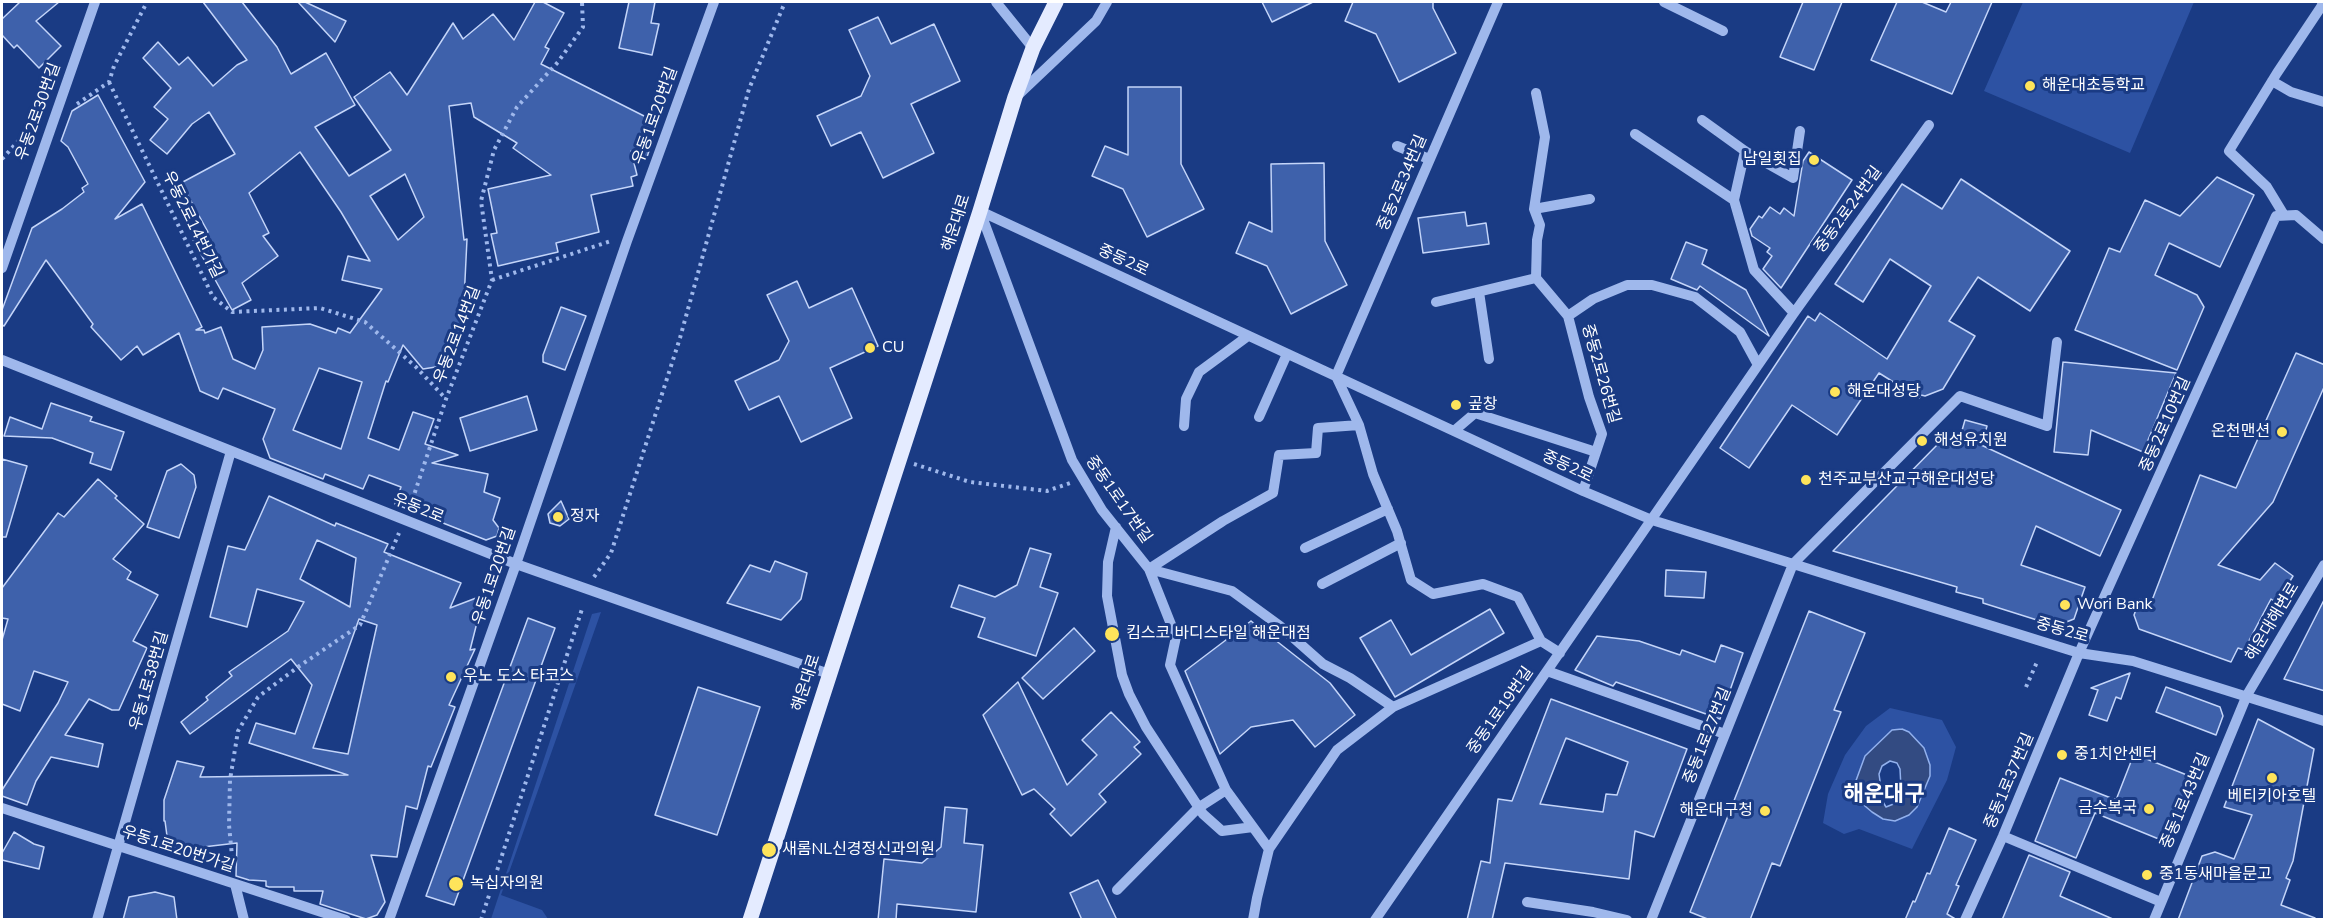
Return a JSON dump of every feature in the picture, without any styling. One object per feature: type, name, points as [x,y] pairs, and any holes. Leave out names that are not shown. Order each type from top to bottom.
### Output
[{"type":"main road","name":"해운대로","points":[[750,920],[1015,97],[1033,48],[1056,2]]},
{"type":"street","name":"우동2로30번길","points":[[2,268],[95,2]]},
{"type":"street","name":"우동1로20번길","points":[[389,920],[516,564],[627,241],[714,2]]},
{"type":"street","points":[[996,2],[1033,48]]},
{"type":"street","points":[[1015,97],[1096,21],[1107,2]]},
{"type":"street","name":"중동2로34번길","points":[[1335,376],[1498,2]]},
{"type":"street","points":[[1664,2],[1723,31]]},
{"type":"street","points":[[2323,2],[2229,151],[2267,188],[2284,215],[2296,215],[2325,239]]},
{"type":"street","points":[[2272,81],[2291,92],[2325,102]]},
{"type":"street","points":[[1436,302],[1536,278],[1536,240],[1540,225],[1534,209],[1545,137],[1536,93]]},
{"type":"street","points":[[1702,120],[1745,151],[1793,178],[1800,131]]},
{"type":"street","name":"중동2로24번길","points":[[1652,520],[1794,313],[1929,125]]},
{"type":"street","points":[[1635,134],[1734,200]]},
{"type":"street","points":[[1397,146],[1430,159]]},
{"type":"street","points":[[1745,151],[1734,200],[1754,270],[1794,313]]},
{"type":"street","points":[[1534,209],[1590,200]]},
{"type":"street","name":"중동2로","points":[[980,211],[1583,491],[1652,520],[2079,652],[2133,661],[2325,721]]},
{"type":"street","name":"중동1로17번길","points":[[980,211],[1072,460],[1102,510],[1149,569],[1232,591],[1280,626],[1323,664],[1350,678],[1393,707]]},
{"type":"street","name":"중동2로10번길","points":[[2079,652],[2276,216],[2284,215]]},
{"type":"street","name":"중동2로26번길","points":[[1536,278],[1568,316],[1589,398],[1602,434],[1583,491]]},
{"type":"street","points":[[1568,316],[1593,299],[1627,285],[1652,285],[1695,297],[1740,332],[1758,365]]},
{"type":"street","points":[[1479,292],[1489,359]]},
{"type":"street","points":[[1184,426],[1186,399],[1199,372],[1248,336]]},
{"type":"street","points":[[1793,564],[1960,396],[2047,426],[2057,342]]},
{"type":"street","points":[[1259,417],[1287,354]]},
{"type":"street","name":"우동2로","points":[[2,360],[516,564],[829,674]]},
{"type":"street","points":[[1335,376],[1359,425],[1373,474],[1401,543],[1410,580],[1433,594],[1483,584],[1518,597],[1541,641],[1560,653]]},
{"type":"street","points":[[1454,431],[1475,413],[1596,452]]},
{"type":"street","points":[[1269,849],[1226,790],[1170,665],[1176,638],[1149,569],[1223,521],[1273,493],[1279,455],[1316,453],[1318,428],[1359,425]]},
{"type":"street","name":"우동1로38번길","points":[[97,920],[231,451]]},
{"type":"street","points":[[1305,548],[1388,509]]},
{"type":"street","name":"중동1로19번길","points":[[1375,920],[1652,520]]},
{"type":"street","points":[[1116,527],[1108,562],[1107,596],[1122,675],[1146,727],[1198,808],[1222,831],[1253,826]]},
{"type":"street","points":[[1322,584],[1401,543]]},
{"type":"street","name":"중동1로27번길","points":[[1651,920],[1793,564]]},
{"type":"street","name":"해운대해변로","points":[[2247,695],[2325,565]]},
{"type":"street","points":[[1253,920],[1269,849],[1337,750],[1393,707],[1541,641]]},
{"type":"street","name":"중동1로37번길","points":[[1965,920],[2003,836],[2079,652]]},
{"type":"street","points":[[1547,671],[1725,734]]},
{"type":"street","name":"중동1로43번길","points":[[2154,920],[2247,695]]},
{"type":"street","points":[[1117,890],[1198,808],[1226,790]]},
{"type":"street","name":"우동1로20번가길","points":[[2,808],[346,920]]},
{"type":"street","points":[[2003,836],[2161,902]]},
{"type":"street","points":[[235,884],[244,920]]},
{"type":"street","points":[[1527,902],[1593,912],[1627,920]]},
{"type":"path","points":[[2,159],[22,137],[52,121],[109,82],[114,66],[147,2]]},
{"type":"path","name":"우동2로14번길","points":[[235,884],[229,825],[230,780],[238,731],[258,697],[297,667],[360,625],[415,495],[446,399],[492,280],[481,201],[494,150],[517,106],[558,62],[583,27],[582,2]]},
{"type":"path","points":[[592,579],[611,553],[680,338],[749,89],[785,2]]},
{"type":"path","name":"우동2로14번가길","points":[[109,82],[213,297],[232,312],[320,308],[365,322],[416,367],[446,399]]},
{"type":"path","points":[[492,280],[608,241],[627,241]]},
{"type":"path","points":[[899,459],[970,482],[1047,491],[1083,478]]},
{"type":"path","points":[[481,920],[582,609]]},
{"type":"path","points":[[2026,687],[2037,662]]},
{"type":"shaded area","points":[[2023,2],[2194,2],[2130,153],[1984,91]]},
{"type":"shaded area","points":[[601,612],[501,895],[542,910],[548,919],[491,919],[592,614]]},
{"type":"shaded area","points":[[1890,708],[1942,720],[1956,747],[1947,780],[1912,849],[1859,829],[1844,834],[1823,823],[1828,794],[1845,755],[1866,726]],"holes":[[[1909,732],[1924,748],[1930,765],[1917,807],[1872,812],[1854,786],[1865,756],[1887,734]]]},
{"type":"shaded area","points":[[1902,729],[1909,732],[1924,748],[1930,765],[1930,776],[1917,807],[1909,815],[1895,821],[1883,819],[1859,801],[1854,786],[1865,756],[1892,730]],"holes":[[[1890,761],[1897,763],[1900,769],[1901,788],[1896,803],[1886,807],[1883,802],[1879,774],[1882,766]]]},
{"type":"building","points":[[20,2],[59,2],[36,21],[61,46],[39,68],[17,45],[14,48],[2,35],[2,19]]},
{"type":"building","points":[[203,2],[242,2],[277,47],[291,74],[326,53],[355,105],[315,127],[349,176],[391,150],[354,97],[390,72],[407,95],[453,23],[463,39],[493,14],[514,40],[535,2],[543,2],[564,13],[545,47],[549,49],[541,64],[648,118],[646,123],[657,127],[647,157],[631,151],[637,175],[631,177],[633,186],[591,195],[599,232],[556,243],[558,252],[498,266],[491,234],[497,233],[488,189],[551,175],[513,148],[517,143],[474,117],[471,103],[449,106],[464,240],[467,239],[463,321],[459,345],[442,366],[423,369],[403,345],[388,382],[386,381],[368,438],[399,450],[413,412],[434,419],[425,444],[458,455],[432,463],[488,474],[484,492],[500,498],[493,520],[499,528],[497,536],[486,540],[395,504],[401,487],[369,475],[363,489],[325,474],[323,479],[270,458],[263,439],[275,409],[223,388],[218,399],[200,391],[179,333],[143,355],[137,346],[121,360],[91,327],[93,324],[46,260],[4,326],[2,325],[2,310],[32,228],[84,192],[82,188],[88,184],[68,147],[61,141],[72,111],[98,95],[145,182],[115,219],[142,204],[202,327],[196,330],[204,330],[205,333],[221,327],[233,359],[255,369],[263,350],[262,327],[310,324],[336,333],[338,328],[350,333],[382,289],[342,280],[348,256],[370,261],[341,212],[300,152],[249,193],[269,233],[263,236],[278,256],[242,283],[251,300],[232,310],[193,240],[208,232],[181,183],[235,154],[209,112],[192,124],[167,154],[150,140],[168,119],[154,107],[171,88],[143,58],[158,42],[179,65],[188,57],[213,86],[237,65],[247,60]],"holes":[[[405,174],[424,217],[398,240],[370,196]],[[319,368],[362,382],[341,449],[293,430]]]},
{"type":"building","points":[[298,2],[305,2],[346,21],[335,42]]},
{"type":"building","points":[[629,2],[655,2],[651,23],[659,24],[652,55],[619,48]]},
{"type":"building","points":[[1262,2],[1313,2],[1272,22]]},
{"type":"building","points":[[1353,2],[1433,2],[1433,8],[1456,53],[1399,82],[1376,34],[1345,21]]},
{"type":"building","points":[[1803,2],[1842,2],[1814,70],[1780,57]]},
{"type":"building","points":[[1897,2],[1922,2],[1946,12],[1951,2],[1992,2],[1952,94],[1871,60]]},
{"type":"building","points":[[878,17],[891,44],[934,24],[960,81],[911,104],[934,153],[883,178],[861,132],[831,146],[817,116],[861,96],[870,76],[849,30]]},
{"type":"building","points":[[1128,87],[1181,87],[1181,164],[1204,209],[1147,237],[1123,189],[1092,176],[1105,146],[1128,155]]},
{"type":"building","points":[[1809,152],[1852,180],[1781,288],[1763,269],[1772,256],[1767,252],[1770,248],[1752,236],[1750,229],[1759,216],[1762,218],[1770,207],[1780,214],[1784,208],[1794,216],[1803,161]]},
{"type":"building","points":[[1324,163],[1325,241],[1347,285],[1291,314],[1267,266],[1236,253],[1249,222],[1272,232],[1271,164]]},
{"type":"building","points":[[2217,177],[2254,195],[2220,267],[2169,243],[2155,275],[2197,295],[2204,307],[2177,370],[2075,330],[2109,248],[2120,252],[2145,200],[2180,216]]},
{"type":"building","points":[[1961,179],[2070,251],[2030,311],[1978,277],[1949,321],[1975,336],[1943,389],[1925,396],[1921,395],[1919,398],[1879,373],[1837,435],[1792,405],[1749,468],[1720,448],[1808,316],[1815,321],[1820,313],[1887,359],[1931,286],[1890,259],[1863,302],[1835,284],[1902,184],[1942,209]]},
{"type":"building","points":[[1465,212],[1467,226],[1486,223],[1489,244],[1423,253],[1418,218]]},
{"type":"building","points":[[1686,242],[1707,250],[1702,264],[1746,290],[1769,336],[1700,286],[1697,290],[1671,279]]},
{"type":"building","points":[[797,281],[809,308],[852,288],[878,346],[830,368],[852,418],[801,442],[779,396],[749,410],[735,381],[779,360],[789,341],[767,295]]},
{"type":"building","points":[[561,307],[586,316],[565,370],[543,362],[543,355]]},
{"type":"building","points":[[2296,353],[2325,365],[2325,385],[2273,502],[2218,565],[2260,580],[2275,563],[2293,576],[2277,603],[2271,599],[2244,650],[2238,648],[2231,662],[2139,629],[2134,615],[2140,599],[2151,603],[2200,475],[2236,488]]},
{"type":"building","points":[[2063,362],[2176,373],[2143,452],[2091,430],[2088,455],[2054,452]]},
{"type":"building","points":[[527,396],[537,430],[470,451],[460,418]]},
{"type":"building","points":[[51,403],[92,417],[90,421],[124,432],[111,470],[90,463],[93,453],[52,438],[4,436],[10,417],[42,429]]},
{"type":"building","points":[[1965,420],[1987,426],[1982,445],[1979,444],[2121,510],[2100,556],[2036,526],[2021,565],[2085,587],[2074,619],[2056,626],[1983,603],[1983,599],[1956,592],[1957,587],[1833,551],[1939,443],[1957,448]]},
{"type":"building","points":[[2,459],[27,466],[6,537],[2,537]]},
{"type":"building","points":[[181,464],[194,475],[196,487],[179,538],[147,527],[167,471]]},
{"type":"building","points":[[98,479],[144,524],[113,559],[131,572],[127,579],[158,595],[133,641],[147,648],[119,710],[112,710],[89,699],[65,735],[103,744],[98,767],[51,757],[36,781],[27,805],[2,796],[2,790],[58,703],[68,682],[34,671],[20,711],[2,704],[2,640],[8,619],[2,618],[2,588],[58,513],[64,517]]},
{"type":"building","points":[[269,496],[335,526],[336,523],[388,544],[384,552],[461,583],[450,608],[484,595],[470,650],[475,649],[449,705],[455,707],[431,767],[428,766],[417,809],[406,806],[397,857],[371,855],[385,902],[377,915],[366,919],[320,904],[323,891],[294,891],[294,887],[269,887],[266,886],[266,881],[249,880],[236,876],[237,843],[169,851],[164,821],[164,800],[177,761],[204,767],[200,777],[348,775],[249,743],[256,723],[295,734],[312,685],[291,659],[190,734],[181,722],[208,700],[206,697],[232,676],[229,672],[288,631],[304,602],[257,589],[247,627],[210,617],[228,546],[245,550]],"holes":[[[317,540],[356,558],[350,607],[300,579]],[[359,619],[377,625],[348,754],[313,748]]]},
{"type":"building","name":"정자","points":[[561,501],[569,519],[560,526],[550,523],[548,514]]},
{"type":"building","points":[[1030,548],[1051,554],[1040,587],[1058,593],[1036,656],[978,637],[985,618],[951,607],[959,585],[995,597],[1017,585]]},
{"type":"building","points":[[775,561],[807,573],[801,599],[781,620],[727,603],[750,565],[770,572]]},
{"type":"building","points":[[1666,570],[1706,572],[1704,598],[1665,596]]},
{"type":"building","points":[[2325,598],[2325,691],[2284,679]]},
{"type":"building","points":[[1490,609],[1504,633],[1395,697],[1360,638],[1391,620],[1411,655]]},
{"type":"building","name":"해운대구청","points":[[1809,611],[1865,633],[1834,710],[1841,712],[1780,866],[1772,863],[1750,920],[1710,920],[1690,912]]},
{"type":"building","points":[[528,618],[555,628],[454,905],[426,896]]},
{"type":"building","points":[[1251,621],[1330,683],[1355,715],[1315,747],[1293,720],[1251,727],[1220,754],[1185,671]]},
{"type":"building","points":[[1074,628],[1095,651],[1043,699],[1022,678]]},
{"type":"building","points":[[1597,636],[1639,641],[1680,655],[1682,650],[1715,662],[1721,645],[1743,653],[1720,719],[1616,682],[1613,686],[1575,670]]},
{"type":"building","points":[[2130,673],[2121,699],[2116,697],[2107,721],[2089,715],[2098,690],[2091,688]]},
{"type":"building","points":[[1018,682],[1067,785],[1097,755],[1082,740],[1111,712],[1140,742],[1134,747],[1141,754],[1099,794],[1106,802],[1071,836],[1050,814],[1055,809],[1034,789],[1022,795],[983,715]]},
{"type":"building","points":[[698,687],[760,707],[717,835],[655,815]]},
{"type":"building","points":[[2166,687],[2220,707],[2223,716],[2216,735],[2156,712]]},
{"type":"building","points":[[1551,699],[1687,749],[1654,837],[1635,831],[1629,879],[1505,863],[1492,920],[1467,920],[1481,861],[1490,863],[1498,799],[1512,801]],"holes":[[[1566,738],[1628,762],[1617,795],[1606,794],[1603,812],[1540,804]]]},
{"type":"building","points":[[2258,719],[2314,749],[2293,861],[2286,878],[2290,880],[2281,905],[2315,918],[2315,920],[2178,920],[2202,856],[2215,852],[2234,859],[2252,815],[2224,807]]},
{"type":"building","points":[[2134,754],[2197,779],[2171,844],[2095,813],[2076,858],[2035,841],[2060,778],[2116,800]]},
{"type":"building","points":[[945,807],[967,809],[964,843],[983,845],[976,912],[897,904],[896,920],[878,920],[884,859],[922,863],[941,847]]},
{"type":"building","points":[[1949,828],[1976,840],[1956,885],[1959,886],[1947,914],[1957,920],[1905,920],[1927,873],[1930,874]]},
{"type":"building","points":[[14,832],[44,847],[39,869],[2,860],[2,853]]},
{"type":"building","points":[[2029,855],[2070,872],[2060,896],[2115,920],[2002,920]]},
{"type":"building","points":[[1098,880],[1117,920],[1082,920],[1070,893]]},
{"type":"building","points":[[155,892],[174,897],[177,920],[123,920],[129,897]]},
{"type":"place","name":"해운대초등학교","points":[[2030,86]]},
{"type":"place","name":"남일횟집","points":[[1814,160]]},
{"type":"place","name":"CU","points":[[870,348]]},
{"type":"place","name":"해운대성당","points":[[1835,392]]},
{"type":"place","name":"곺창","points":[[1456,405]]},
{"type":"place","name":"온천맨션","points":[[2282,432]]},
{"type":"place","name":"해성유치원","points":[[1922,441]]},
{"type":"place","name":"천주교부산교구해운대성당","points":[[1806,480]]},
{"type":"place","name":"정자","points":[[558,517]]},
{"type":"place","name":"Wori Bank","points":[[2065,605]]},
{"type":"place","name":"킴스코 바디스타일 해운대점","points":[[1112,634]]},
{"type":"place","name":"우노 도스 타코스","points":[[451,677]]},
{"type":"place","name":"중1치안센터","points":[[2062,755]]},
{"type":"place","name":"베티키아호텔","points":[[2272,778]]},
{"type":"place","name":"금수복국","points":[[2149,809]]},
{"type":"place","name":"해운대구청","points":[[1765,811]]},
{"type":"place","name":"새롬NL신경정신과의원","points":[[769,850]]},
{"type":"place","name":"중1동새마을문고","points":[[2147,875]]},
{"type":"place","name":"녹십자의원","points":[[456,884]]},
{"type":"district","name":"해운대구","points":[[1884,796]]}]
